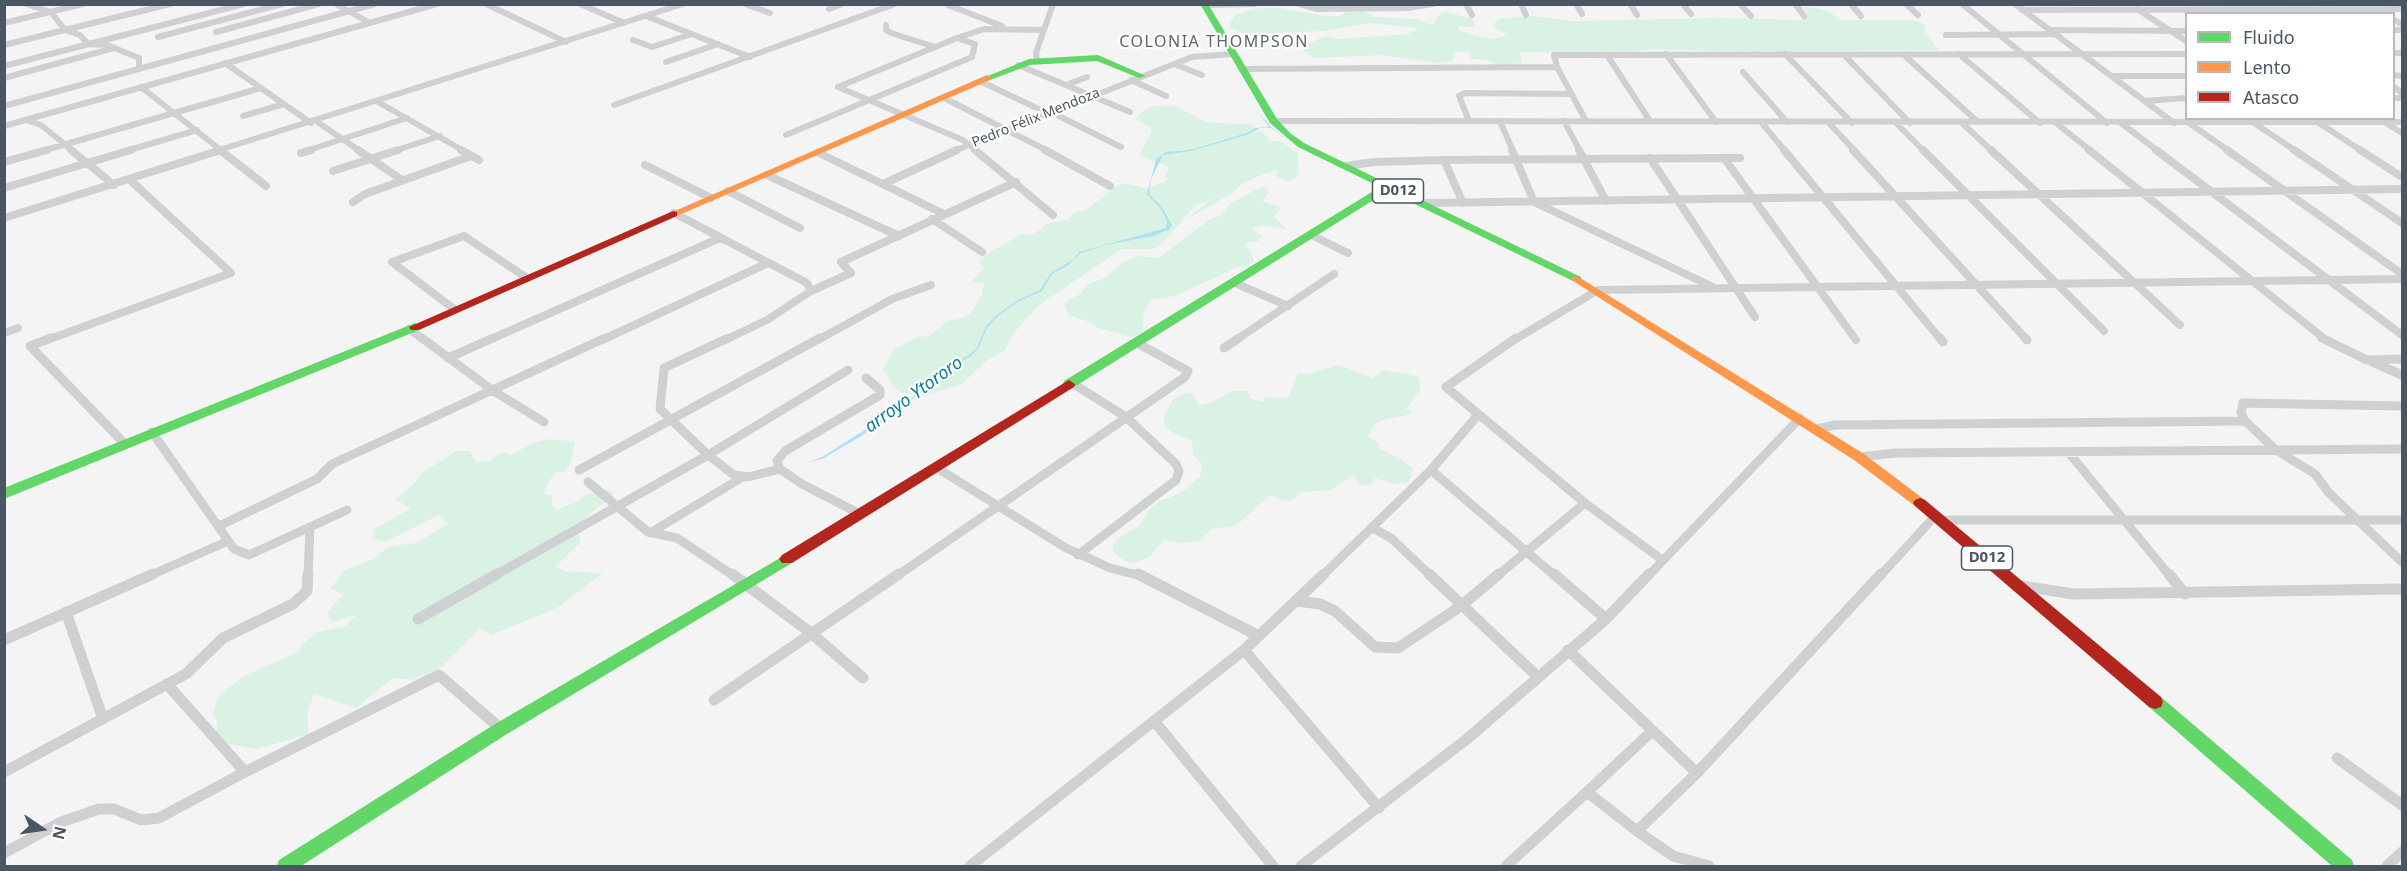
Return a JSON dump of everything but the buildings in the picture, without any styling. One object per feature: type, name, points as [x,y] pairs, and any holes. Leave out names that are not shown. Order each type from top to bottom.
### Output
[{"type":"street","points":[[26,4],[51,12],[65,30],[80,35],[88,44],[107,45],[139,58],[139,69]]},
{"type":"street","points":[[4,23],[83,4]]},
{"type":"street","points":[[4,45],[170,4]]},
{"type":"street","points":[[4,66],[243,4]]},
{"type":"street","points":[[249,4],[262,10]]},
{"type":"street","points":[[158,37],[282,4]]},
{"type":"street","points":[[216,32],[319,4]]},
{"type":"street","points":[[336,4],[370,23]]},
{"type":"street","points":[[4,106],[375,4]]},
{"type":"street","points":[[4,126],[437,4]]},
{"type":"street","points":[[486,4],[566,42]]},
{"type":"street","points":[[580,4],[624,23]]},
{"type":"street","points":[[4,218],[223,151],[683,4]]},
{"type":"street","points":[[745,4],[770,14]]},
{"type":"street","points":[[829,9],[842,4]]},
{"type":"street","points":[[614,105],[895,4]]},
{"type":"street","points":[[1037,61],[1036,53],[1053,4]]},
{"type":"street","points":[[1204,5],[1255,4]]},
{"type":"street","points":[[1299,4],[1317,9],[1408,8],[1433,4]]},
{"type":"street","points":[[1466,4],[1472,15]]},
{"type":"street","points":[[1521,4],[1526,15]]},
{"type":"street","points":[[1576,4],[1582,14]]},
{"type":"street","points":[[1630,4],[1637,15]]},
{"type":"street","points":[[1683,4],[1690,14]]},
{"type":"street","points":[[1740,4],[1751,16]]},
{"type":"street","points":[[1795,4],[1804,16]]},
{"type":"street","points":[[1851,4],[1861,16]]},
{"type":"street","points":[[1906,4],[1917,15]]},
{"type":"street","points":[[1962,4],[2107,123]]},
{"type":"street","points":[[2015,4],[2174,123]]},
{"type":"street","points":[[2130,4],[2185,40]]},
{"type":"street","points":[[2245,4],[2258,12]]},
{"type":"street","points":[[2364,4],[2378,12]]},
{"type":"street","points":[[948,5],[1007,28]]},
{"type":"street","name":"D012","points":[[1204,5],[1273,121],[1301,145],[1538,258],[1598,290],[1859,457],[1940,518],[2345,867]]},
{"type":"street","points":[[2022,10],[2403,9]]},
{"type":"street","points":[[646,16],[750,57]]},
{"type":"street","points":[[886,25],[888,31],[935,47]]},
{"type":"street","points":[[1044,30],[984,29],[838,87],[907,114],[968,145],[1016,182],[1053,215]]},
{"type":"street","points":[[1946,35],[2185,31]]},
{"type":"street","points":[[633,40],[652,47],[692,34]]},
{"type":"street","points":[[786,135],[972,57],[975,44],[957,38]]},
{"type":"street","points":[[666,62],[718,44]]},
{"type":"street","points":[[4,78],[114,48]]},
{"type":"street","name":"Pedro Félix Mendoza","points":[[884,184],[968,145],[1192,57],[1232,54]]},
{"type":"street","points":[[1666,54],[1714,119]]},
{"type":"street","points":[[1785,54],[1852,123]]},
{"type":"street","points":[[1959,54],[2040,123]]},
{"type":"street","points":[[1586,122],[1557,67],[1554,56],[2185,54]]},
{"type":"street","points":[[1607,55],[1650,122]]},
{"type":"street","points":[[1844,55],[1910,123]]},
{"type":"street","points":[[1904,55],[1977,122]]},
{"type":"street","points":[[4,494],[123,443],[409,329],[674,213],[946,99],[1018,65],[1037,61],[1098,58],[1166,96]]},
{"type":"street","points":[[225,63],[402,180]]},
{"type":"street","points":[[1174,64],[1202,75]]},
{"type":"street","points":[[1018,65],[1130,112]]},
{"type":"street","points":[[1241,69],[1557,67]]},
{"type":"street","points":[[1743,72],[1787,123]]},
{"type":"street","points":[[2113,76],[2185,76]]},
{"type":"street","points":[[1066,85],[1087,77]]},
{"type":"street","points":[[982,82],[1121,147]]},
{"type":"street","points":[[141,87],[266,186]]},
{"type":"street","points":[[4,162],[261,88]]},
{"type":"street","points":[[1469,121],[1459,96],[1465,93],[1571,94]]},
{"type":"street","points":[[2138,96],[2157,99]]},
{"type":"street","points":[[2145,101],[2185,98]]},
{"type":"street","points":[[946,99],[1008,129],[1110,186]]},
{"type":"street","points":[[378,102],[478,160]]},
{"type":"street","points":[[243,116],[284,104]]},
{"type":"street","points":[[302,153],[407,118]]},
{"type":"street","points":[[1273,121],[1691,122],[1714,119],[1787,123],[2403,122]]},
{"type":"street","points":[[26,120],[41,125],[114,185]]},
{"type":"street","points":[[1500,121],[1534,202],[1713,287]]},
{"type":"street","points":[[1564,121],[1606,201]]},
{"type":"street","points":[[2316,121],[2403,177]]},
{"type":"street","points":[[1761,122],[1944,342]]},
{"type":"street","points":[[1962,122],[2180,325]]},
{"type":"street","points":[[2384,122],[2403,134]]},
{"type":"street","points":[[1829,123],[2027,340]]},
{"type":"street","points":[[1896,123],[2104,331]]},
{"type":"street","points":[[2056,123],[2318,336],[2403,375]]},
{"type":"street","points":[[2121,123],[2403,335]]},
{"type":"street","points":[[2189,123],[2403,277]]},
{"type":"street","points":[[2254,123],[2403,223]]},
{"type":"street","points":[[4,188],[197,130]]},
{"type":"street","points":[[333,171],[440,136]]},
{"type":"street","points":[[819,153],[944,214]]},
{"type":"street","points":[[353,202],[365,194],[471,156]]},
{"type":"street","points":[[1650,158],[1755,317]]},
{"type":"street","points":[[1724,158],[1856,340]]},
{"type":"street","points":[[1346,166],[1374,162],[1444,160],[1740,158]]},
{"type":"street","points":[[1444,160],[1463,203]]},
{"type":"street","points":[[645,165],[711,198]]},
{"type":"street","points":[[767,175],[899,236]]},
{"type":"street","points":[[123,443],[30,346],[231,273],[130,180]]},
{"type":"street","points":[[741,478],[708,455],[660,410],[664,368],[767,320],[812,291],[851,273],[841,262],[1016,182]]},
{"type":"street","points":[[286,867],[501,729],[937,468],[1388,187]]},
{"type":"street","points":[[1423,203],[2403,189]]},
{"type":"street","points":[[728,190],[800,228]]},
{"type":"street","points":[[674,213],[807,283],[812,291]]},
{"type":"street","points":[[932,219],[981,252]]},
{"type":"street","points":[[454,309],[392,262],[464,236],[527,278]]},
{"type":"street","points":[[1311,236],[1348,253]]},
{"type":"street","points":[[448,358],[720,238]]},
{"type":"street","points":[[219,526],[317,479],[332,465],[768,263]]},
{"type":"street","points":[[1224,348],[1334,274]]},
{"type":"street","points":[[1661,559],[1585,503],[1477,416],[1446,389],[1446,386],[1518,337],[1598,290],[2403,277]]},
{"type":"street","points":[[1235,283],[1288,306]]},
{"type":"street","points":[[579,470],[892,299],[931,285]]},
{"type":"street","points":[[4,333],[18,328]]},
{"type":"street","points":[[409,329],[492,390],[544,422]]},
{"type":"street","points":[[714,700],[1001,506],[1179,382],[1188,370],[1137,343]]},
{"type":"street","points":[[2367,360],[2403,359]]},
{"type":"street","points":[[418,619],[708,455],[848,370]]},
{"type":"street","points":[[860,514],[802,484],[780,469],[777,460],[785,450],[880,395],[880,390],[866,378]]},
{"type":"street","points":[[1072,383],[1126,417],[1176,464],[1178,476],[1078,555]]},
{"type":"street","points":[[2403,406],[2243,403],[2241,412],[2245,421],[2276,450],[2314,474],[2329,493],[2403,562]]},
{"type":"street","points":[[970,867],[1244,650],[1431,470],[1477,416]]},
{"type":"street","points":[[1301,867],[1467,739],[1537,675],[1606,619],[1661,559],[1800,418]]},
{"type":"street","points":[[1817,429],[1835,425],[2245,421]]},
{"type":"street","points":[[152,432],[234,549],[249,555],[347,510]]},
{"type":"street","points":[[1859,457],[1896,453],[2403,449]]},
{"type":"street","points":[[2069,453],[2185,594]]},
{"type":"street","points":[[937,468],[1078,555],[1110,568],[1135,573],[1258,636]]},
{"type":"street","points":[[650,533],[741,478],[780,469]]},
{"type":"street","points":[[1431,470],[1606,619]]},
{"type":"street","points":[[588,482],[650,533],[676,538],[746,584],[811,633],[862,678]]},
{"type":"street","points":[[1297,601],[1320,604],[1335,611],[1375,648],[1391,650],[1405,645],[1461,606],[1585,503]]},
{"type":"street","points":[[1637,831],[1697,773],[1940,518],[2124,522],[2403,520]]},
{"type":"street","points":[[4,772],[186,674],[223,638],[293,604],[307,591],[310,527]]},
{"type":"street","points":[[1373,528],[1391,538],[1537,675]]},
{"type":"street","points":[[4,640],[228,541]]},
{"type":"street","points":[[2019,586],[2074,594],[2403,589]]},
{"type":"street","points":[[66,612],[103,719]]},
{"type":"street","points":[[1244,650],[1379,808]]},
{"type":"street","points":[[1568,650],[1651,732],[1697,773]]},
{"type":"street","points":[[4,854],[61,822],[99,809],[114,809],[141,820],[159,818],[439,675],[501,729]]},
{"type":"street","points":[[167,684],[246,772]]},
{"type":"street","points":[[1155,722],[1273,867]]},
{"type":"street","points":[[1506,867],[1651,732]]},
{"type":"street","points":[[2337,759],[2403,805]]},
{"type":"street","points":[[1587,792],[1673,856],[1709,867]]},
{"type":"street","points":[[2387,867],[2403,852]]},
{"type":"green space","points":[[1274,7],[1323,16],[1341,16],[1344,11],[1362,10],[1374,17],[1415,19],[1429,24],[1434,24],[1437,17],[1444,12],[1471,18],[1475,24],[1472,27],[1458,26],[1459,31],[1491,39],[1508,35],[1495,28],[1494,24],[1498,19],[1534,16],[1573,21],[1719,18],[1801,20],[1807,13],[1802,7],[1808,7],[1828,11],[1840,20],[1913,20],[1926,25],[1924,32],[1939,50],[1753,52],[1651,49],[1618,54],[1520,52],[1522,63],[1498,65],[1488,60],[1471,59],[1469,53],[1456,51],[1452,61],[1438,63],[1381,55],[1314,58],[1304,51],[1308,44],[1325,36],[1340,39],[1407,34],[1419,29],[1411,27],[1370,23],[1324,31],[1246,34],[1230,28],[1230,22],[1235,15],[1254,9]]},
{"type":"green space","points":[[1154,106],[1175,106],[1203,121],[1250,124],[1268,137],[1268,140],[1282,142],[1298,154],[1297,178],[1287,181],[1276,177],[1278,170],[1266,173],[1241,184],[1231,194],[1191,217],[1214,198],[1196,205],[1161,244],[1153,249],[1123,249],[1117,252],[1038,306],[1013,334],[1006,349],[986,361],[962,384],[923,396],[903,393],[894,387],[883,369],[895,349],[917,337],[929,336],[948,321],[966,317],[972,311],[982,295],[984,282],[971,282],[983,269],[979,261],[983,257],[1021,234],[1034,235],[1046,224],[1069,219],[1075,212],[1086,210],[1116,187],[1125,183],[1148,189],[1169,179],[1165,177],[1169,167],[1139,155],[1152,131],[1150,127],[1135,119],[1144,110]]},
{"type":"green space","points":[[1261,187],[1267,188],[1269,193],[1262,201],[1280,207],[1279,212],[1273,216],[1286,229],[1263,225],[1251,228],[1262,236],[1259,241],[1248,242],[1245,245],[1252,253],[1254,262],[1249,266],[1235,268],[1175,296],[1151,300],[1144,312],[1142,333],[1132,337],[1098,328],[1090,322],[1068,315],[1065,305],[1069,299],[1079,295],[1089,284],[1105,278],[1122,263],[1137,256],[1159,258],[1210,219],[1220,216],[1230,204]]},
{"type":"green space","points":[[1338,365],[1373,378],[1384,370],[1417,376],[1420,380],[1420,391],[1407,408],[1412,414],[1379,421],[1373,426],[1368,437],[1379,443],[1379,449],[1399,458],[1413,468],[1409,482],[1395,484],[1375,478],[1366,486],[1359,484],[1354,475],[1331,490],[1302,492],[1293,500],[1284,501],[1270,495],[1238,524],[1232,527],[1213,528],[1199,541],[1183,543],[1163,540],[1150,557],[1140,561],[1129,563],[1113,552],[1113,546],[1118,538],[1139,526],[1149,510],[1160,501],[1181,493],[1200,477],[1202,464],[1193,455],[1192,440],[1172,433],[1165,425],[1164,417],[1173,399],[1186,393],[1192,394],[1199,405],[1210,403],[1233,391],[1246,391],[1250,395],[1249,398],[1264,402],[1264,397],[1285,399],[1290,394],[1298,373],[1309,374]]},
{"type":"green space","points":[[551,439],[575,442],[571,462],[565,471],[554,473],[543,493],[552,495],[552,504],[556,510],[604,489],[614,492],[609,501],[597,507],[583,521],[577,530],[581,542],[555,567],[565,571],[603,573],[557,608],[491,635],[480,628],[442,667],[412,680],[393,678],[356,708],[314,694],[307,714],[309,734],[256,749],[229,744],[216,734],[217,722],[213,714],[218,697],[242,677],[300,651],[301,645],[318,632],[346,626],[356,615],[331,622],[327,612],[344,594],[330,589],[344,571],[375,558],[388,547],[416,543],[448,524],[439,515],[385,542],[373,539],[374,529],[411,509],[395,499],[414,484],[422,473],[456,451],[470,451],[476,462],[490,461],[497,455],[510,451],[505,454],[510,455],[533,443]]},
{"type":"water","points":[[1259,113],[1272,128],[1299,147],[1271,128],[1260,128],[1246,135],[1191,151],[1163,155],[1151,179],[1149,194],[1162,207],[1172,225],[1170,229],[1153,236],[1106,245],[1081,253],[1067,266],[1052,274],[1042,291],[1019,301],[998,316],[987,328],[978,349],[971,356],[941,373],[925,390],[863,435],[824,458],[805,464],[822,457],[910,400],[938,373],[969,355],[977,348],[986,326],[998,314],[1018,300],[1040,290],[1051,273],[1074,259],[1079,252],[1166,228],[1167,221],[1161,209],[1147,194],[1156,159],[1166,152],[1190,150],[1247,133],[1255,128],[1269,127]]},
{"type":"traffic: fast","points":[[1204,4],[1273,121],[1287,135],[1301,145],[1577,279]]},
{"type":"traffic: fast","points":[[987,78],[1029,62],[1098,58],[1142,76]]},
{"type":"traffic: fast","points":[[1069,384],[1388,187]]},
{"type":"traffic: fast","points":[[4,494],[415,327]]},
{"type":"traffic: fast","points":[[286,866],[501,729],[787,559]]},
{"type":"traffic: fast","points":[[2155,702],[2345,866]]},
{"type":"traffic: slow","points":[[673,214],[987,78]]},
{"type":"traffic: slow","points":[[1577,279],[1859,457],[1920,503]]},
{"type":"traffic: jam","points":[[415,327],[673,214]]},
{"type":"traffic: jam","points":[[787,559],[1069,384]]},
{"type":"traffic: jam","points":[[1920,503],[2155,702]]},
{"type":"district","name":"COLONIA THOMPSON","points":[[1214,42]]},
{"type":"water label","name":"arroyo Ytororo","points":[[914,395]]}]
